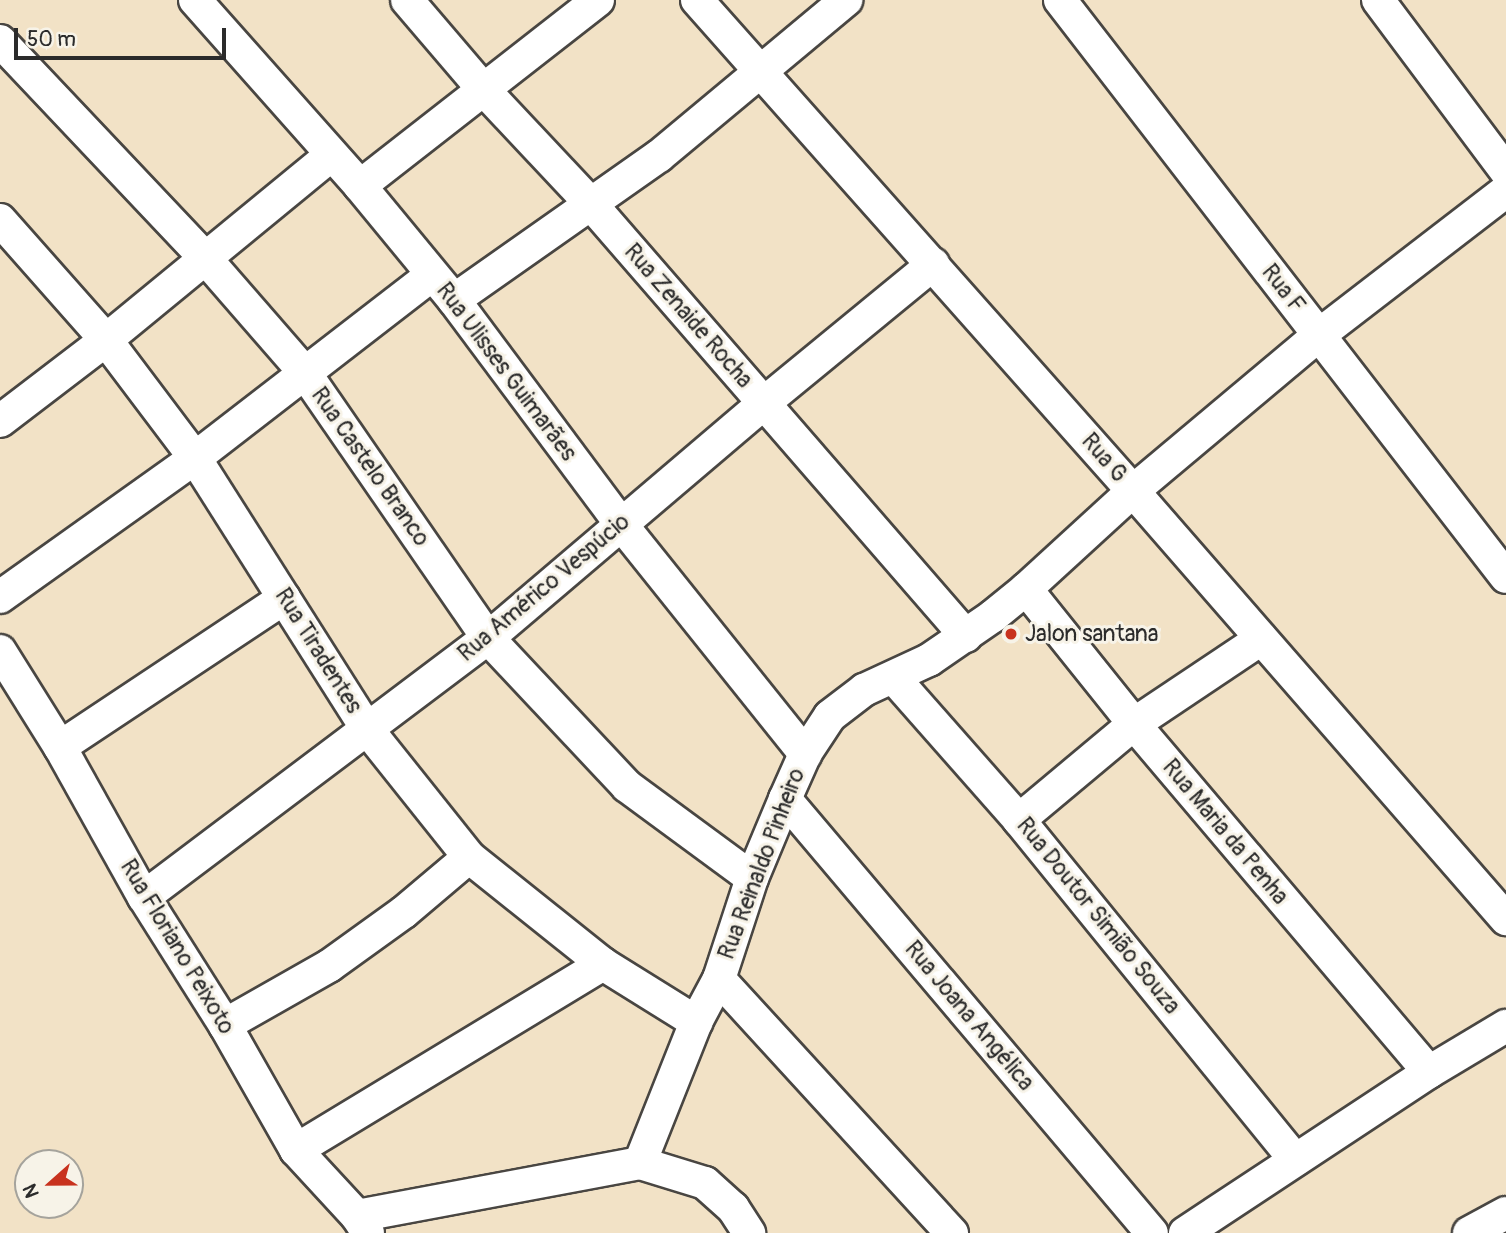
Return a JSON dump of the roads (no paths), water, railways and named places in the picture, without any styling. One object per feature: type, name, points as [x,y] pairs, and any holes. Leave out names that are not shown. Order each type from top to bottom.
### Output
[{"type":"street","name":"Rua Ulisses Guimarães","points":[[195,0],[360,186],[454,300],[621,524],[804,754]]},
{"type":"street","name":"Rua Zenaide Rocha","points":[[407,0],[484,90],[590,204],[966,636]]},
{"type":"street","points":[[360,186],[598,0]]},
{"type":"street","name":"Rua G","points":[[697,0],[1133,491],[1506,919]]},
{"type":"street","points":[[454,300],[659,156],[846,0]]},
{"type":"street","name":"Rua F","points":[[1060,0],[1506,577]]},
{"type":"street","points":[[1378,0],[1506,171]]},
{"type":"street","name":"Rua Castelo Branco","points":[[0,41],[206,259],[305,373],[488,638],[627,786],[752,878]]},
{"type":"street","points":[[0,421],[106,340],[331,155]]},
{"type":"street","name":"Rua Reinaldo Pinheiro","points":[[640,1163],[696,1023],[719,979],[752,878],[804,754],[830,716],[864,690],[894,678],[966,636],[1026,589],[1133,491],[1319,335],[1506,191]]},
{"type":"street","name":"Rua Tiradentes","points":[[0,220],[106,340],[195,458],[367,729],[469,857],[603,964],[696,1023]]},
{"type":"street","name":"Rua Américo Vespúcio","points":[[144,897],[488,638],[764,403],[933,264]]},
{"type":"street","points":[[0,597],[195,458],[432,275]]},
{"type":"street","name":"Rua Maria da Penha","points":[[1026,589],[1134,724],[1429,1072]]},
{"type":"street","points":[[60,747],[284,598]]},
{"type":"street","points":[[1019,820],[1134,724],[1261,639]]},
{"type":"street","name":"Rua Floriano Peixoto","points":[[0,651],[60,747],[144,897],[225,1025],[296,1150],[363,1225]]},
{"type":"street","name":"Rua Doutor Simião Souza","points":[[894,678],[1019,820],[1295,1160]]},
{"type":"street","name":"Rua Joana Angélica","points":[[785,799],[1152,1233]]},
{"type":"street","points":[[225,1025],[329,966],[404,912],[469,857]]},
{"type":"street","points":[[296,1150],[603,964]]},
{"type":"street","points":[[719,979],[952,1233]]},
{"type":"street","points":[[1185,1233],[1429,1072],[1506,1026]]},
{"type":"street","points":[[363,1225],[640,1163],[705,1183],[733,1208],[749,1233]]},
{"type":"street","points":[[1469,1233],[1506,1213]]},
{"type":"place","name":"Jalon santana","points":[[1011,634]]}]
